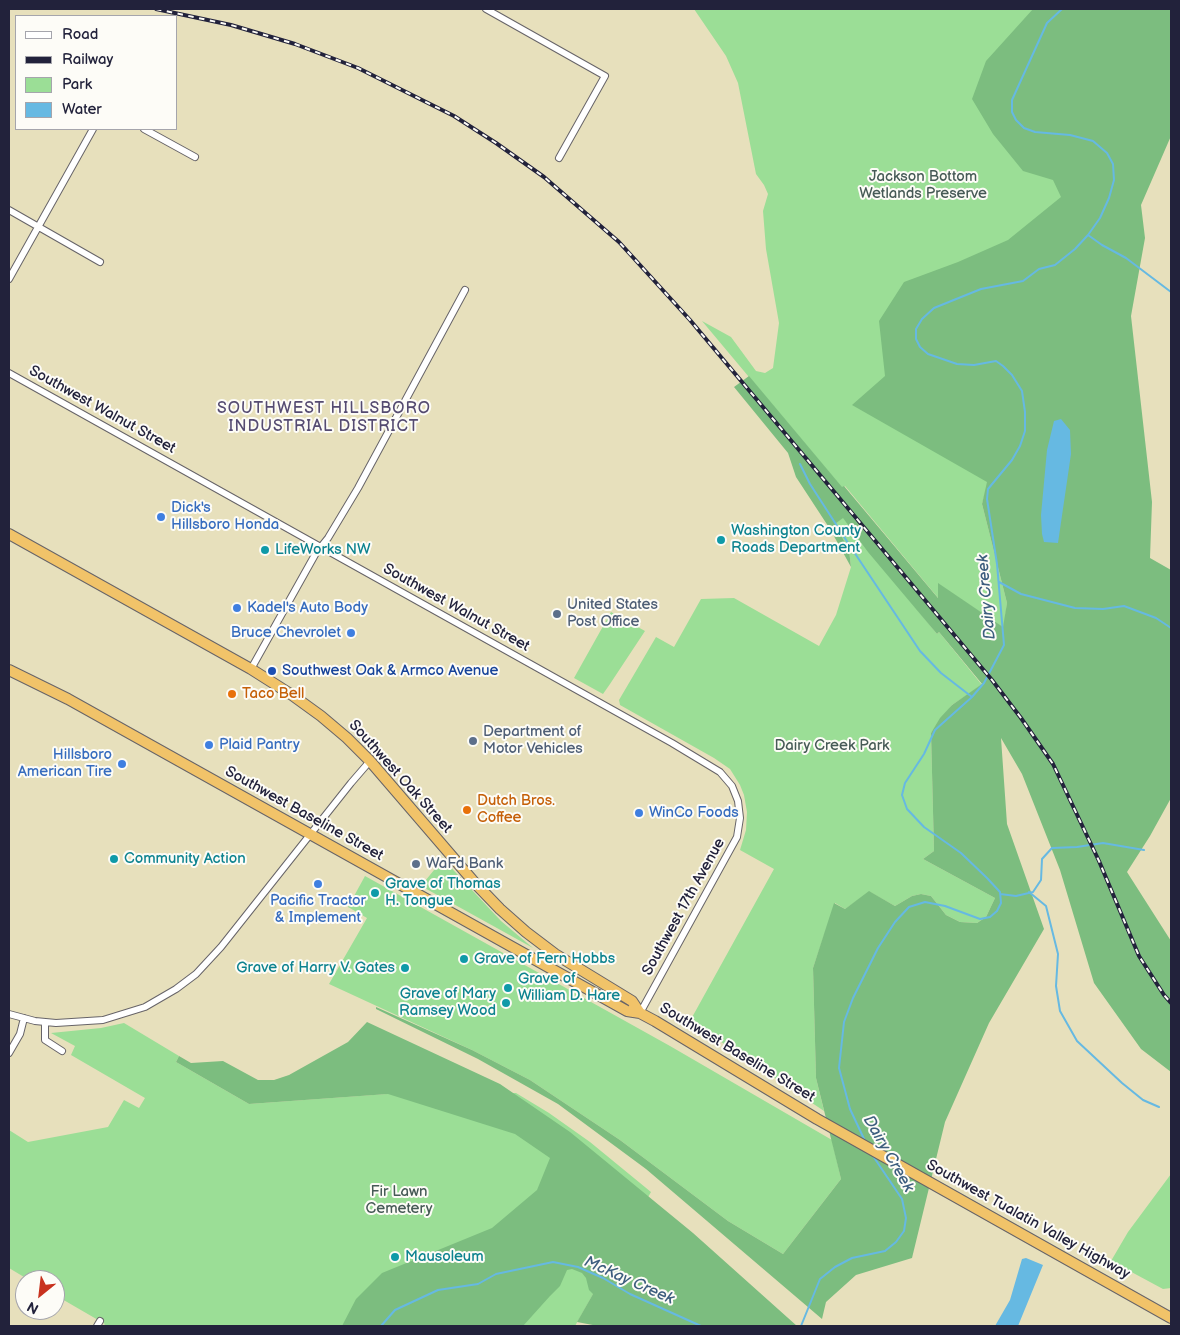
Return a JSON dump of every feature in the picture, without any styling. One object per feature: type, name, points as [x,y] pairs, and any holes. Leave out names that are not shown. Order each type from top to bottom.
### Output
[{"type":"highway","name":"Southwest Oak Street","points":[[9,534],[250,670],[292,695],[321,716],[347,738],[370,762],[474,882],[500,909],[555,954],[632,1001],[640,1013]]},
{"type":"highway","name":"Southwest Baseline Street","points":[[9,670],[68,699],[627,1011],[640,1013],[677,1033],[817,1119]]},
{"type":"highway","name":"Southwest Tualatin Valley Highway","points":[[817,1119],[1171,1318]]},
{"type":"street","points":[[486,9],[605,76],[559,158]]},
{"type":"street","points":[[9,279],[92,130]]},
{"type":"street","points":[[146,130],[195,157]]},
{"type":"street","points":[[9,210],[100,262]]},
{"type":"street","points":[[250,670],[321,547],[358,488],[465,290]]},
{"type":"street","name":"Southwest Walnut Street","points":[[9,373],[708,764],[729,781],[737,797],[740,810]]},
{"type":"street","points":[[9,1014],[45,1022],[70,1023],[103,1020],[145,1007],[187,981],[221,947],[310,834],[370,762]]},
{"type":"street","name":"Southwest 17th Avenue","points":[[640,1013],[734,843],[740,827],[740,810]]},
{"type":"street","points":[[9,1053],[20,1034],[24,1018]]},
{"type":"street","points":[[45,1022],[46,1040],[62,1051]]},
{"type":"green space","name":"Jackson Bottom Wetlands Preserve","points":[[694,9],[1061,9],[1082,154],[982,504],[1007,603],[1004,628],[938,584],[939,599],[845,486],[842,488],[702,321],[731,337],[756,371],[765,373],[773,368],[779,323],[766,249],[763,211],[768,194],[756,174],[738,83],[726,56]]},
{"type":"green space","points":[[1033,9],[1171,9],[1171,136],[1141,205],[1145,238],[1131,316],[1152,502],[1150,558],[1171,570],[1171,798],[1127,872],[1171,941],[1171,1072],[1141,1049],[1094,983],[1060,870],[1022,774],[1001,738],[1007,824],[1044,929],[989,1023],[945,1122],[912,1258],[856,1275],[826,1302],[822,1319],[646,1169],[558,1104],[478,1059],[376,1009],[376,1007],[472,1050],[530,1080],[620,1140],[728,1221],[783,1254],[841,1179],[816,1078],[813,968],[834,903],[845,909],[869,891],[895,906],[912,896],[921,894],[931,896],[946,915],[960,922],[977,923],[986,917],[995,898],[923,859],[934,851],[931,733],[940,718],[952,705],[982,684],[868,552],[843,518],[835,524],[849,550],[851,567],[830,529],[796,477],[788,453],[734,387],[749,376],[938,598],[938,583],[1003,627],[1007,603],[982,504],[987,482],[852,405],[885,376],[879,321],[904,282],[958,262],[1008,240],[1061,197],[1053,180],[1023,171],[993,134],[972,99],[986,61]]},
{"type":"green space","name":"Dairy Creek Park","points":[[843,517],[937,634],[939,632],[982,685],[952,705],[931,733],[934,851],[923,859],[995,898],[986,917],[977,923],[960,922],[946,915],[931,896],[921,894],[912,896],[895,906],[870,892],[845,909],[835,903],[813,968],[816,1078],[824,1111],[690,1021],[774,869],[740,850],[746,830],[747,812],[744,795],[730,769],[620,705],[619,700],[656,637],[674,647],[701,599],[734,598],[819,646],[836,615],[851,567],[849,550],[835,524]]},
{"type":"green space","points":[[611,612],[645,631],[603,694],[574,678]]},
{"type":"green space","points":[[443,859],[501,921],[533,948],[421,886]]},
{"type":"green space","points":[[365,876],[670,1046],[832,1140],[841,1179],[783,1254],[728,1221],[620,1140],[530,1080],[472,1050],[329,984],[367,918],[348,907]]},
{"type":"green space","points":[[367,1022],[500,1084],[570,1132],[693,1233],[797,1326],[598,1326],[577,1322],[593,1294],[589,1290],[586,1278],[582,1273],[572,1269],[567,1270],[560,1286],[523,1326],[342,1326],[356,1299],[382,1273],[492,1228],[537,1190],[550,1158],[515,1134],[388,1094],[249,1104],[176,1062],[179,1056],[191,1063],[223,1061],[258,1080],[274,1080],[289,1075],[348,1042]]},
{"type":"green space","name":"Fir Lawn Cemetery","points":[[124,1023],[179,1056],[176,1062],[249,1104],[387,1094],[516,1093],[549,1113],[590,1142],[651,1192],[575,1326],[103,1326],[105,1324],[65,1301],[65,1270],[15,1270],[15,1272],[9,1268],[9,1130],[28,1142],[108,1127],[124,1100],[139,1108],[145,1098],[71,1055],[75,1046],[51,1033],[101,1028]]},
{"type":"green space","points":[[1171,1174],[1171,1288],[1163,1289],[1111,1261],[1128,1232]]},
{"type":"water","points":[[1061,419],[1070,430],[1071,454],[1058,543],[1044,542],[1041,515],[1047,450],[1054,421]]},
{"type":"water","points":[[1026,1258],[1043,1265],[1018,1326],[995,1326],[1010,1300],[1022,1259]]},
{"type":"waterway","name":"Dairy Creek","points":[[865,1141],[850,1109],[839,1068],[844,1022],[853,998],[878,948],[895,922],[909,907],[925,902],[945,906],[980,919],[990,917],[997,911],[1001,903],[1000,892],[961,853],[924,827],[907,809],[902,795],[905,783],[924,754],[935,730],[972,697],[984,683],[1004,645],[997,564],[987,499],[988,489],[1012,460],[1020,446],[1025,431],[1022,391],[1012,375],[996,361],[974,365],[957,364],[928,354],[920,347],[916,339],[916,329],[922,319],[934,308],[981,289],[1023,281],[1039,269],[1055,265],[1075,249],[1100,218],[1109,198],[1114,180],[1113,164],[1107,153],[1093,141],[1070,135],[1035,132],[1024,128],[1016,120],[1012,112],[1012,100],[1047,23],[1062,9]]},
{"type":"waterway","points":[[1088,235],[1126,258],[1171,292]]},
{"type":"waterway","points":[[800,464],[810,484],[920,651],[941,673],[972,697]]},
{"type":"waterway","points":[[999,582],[1021,594],[1075,608],[1103,609],[1124,606],[1156,618],[1171,628]]},
{"type":"waterway","points":[[1000,894],[1016,896],[1033,892],[1041,880],[1042,859],[1052,848],[1103,843],[1144,850]]},
{"type":"waterway","points":[[1029,892],[1046,906],[1058,954],[1056,986],[1060,1011],[1077,1041],[1143,1100],[1159,1107]]},
{"type":"waterway","name":"Dairy Creek","points":[[801,1326],[820,1279],[835,1267],[852,1258],[885,1251],[896,1242],[904,1231],[906,1218],[902,1199],[873,1156]]},
{"type":"waterway","name":"McKay Creek","points":[[381,1326],[395,1310],[438,1290],[478,1284],[496,1274],[553,1262],[578,1267],[603,1278],[630,1294],[701,1326]]},
{"type":"railway","points":[[156,9],[231,25],[295,44],[358,68],[454,116],[544,177],[619,242],[690,320],[992,680],[1021,718],[1053,764],[1099,861],[1139,956],[1171,1003]]},
{"type":"place","name":"Dick's Hillsboro Honda","points":[[161,517]]},
{"type":"place","name":"Washington County Roads Department","points":[[721,540]]},
{"type":"place","name":"LifeWorks NW","points":[[265,550]]},
{"type":"place","name":"Kadel's Auto Body","points":[[237,608]]},
{"type":"place","name":"United States Post Office","points":[[557,614]]},
{"type":"place","name":"Bruce Chevrolet","points":[[351,633]]},
{"type":"place","name":"Southwest Oak & Armco Avenue","points":[[272,671]]},
{"type":"place","name":"Taco Bell","points":[[232,694]]},
{"type":"place","name":"Department of Motor Vehicles","points":[[473,741]]},
{"type":"place","name":"Plaid Pantry","points":[[209,745]]},
{"type":"place","name":"Hillsboro American Tire","points":[[122,764]]},
{"type":"place","name":"Dutch Bros. Coffee","points":[[467,810]]},
{"type":"place","name":"WinCo Foods","points":[[639,813]]},
{"type":"place","name":"Community Action","points":[[114,859]]},
{"type":"place","name":"WaFd Bank","points":[[416,864]]},
{"type":"place","name":"Pacific Tractor & Implement","points":[[318,884]]},
{"type":"place","name":"Grave of Thomas H. Tongue","points":[[375,893]]},
{"type":"place","name":"Grave of Fern Hobbs","points":[[464,959]]},
{"type":"place","name":"Grave of Harry V. Gates","points":[[405,968]]},
{"type":"place","name":"Grave of William D. Hare","points":[[508,988]]},
{"type":"place","name":"Grave of Mary Ramsey Wood","points":[[506,1003]]},
{"type":"place","name":"Mausoleum","points":[[395,1257]]},
{"type":"district","name":"SOUTHWEST HILLSBORO INDUSTRIAL DISTRICT","points":[[324,418]]}]
